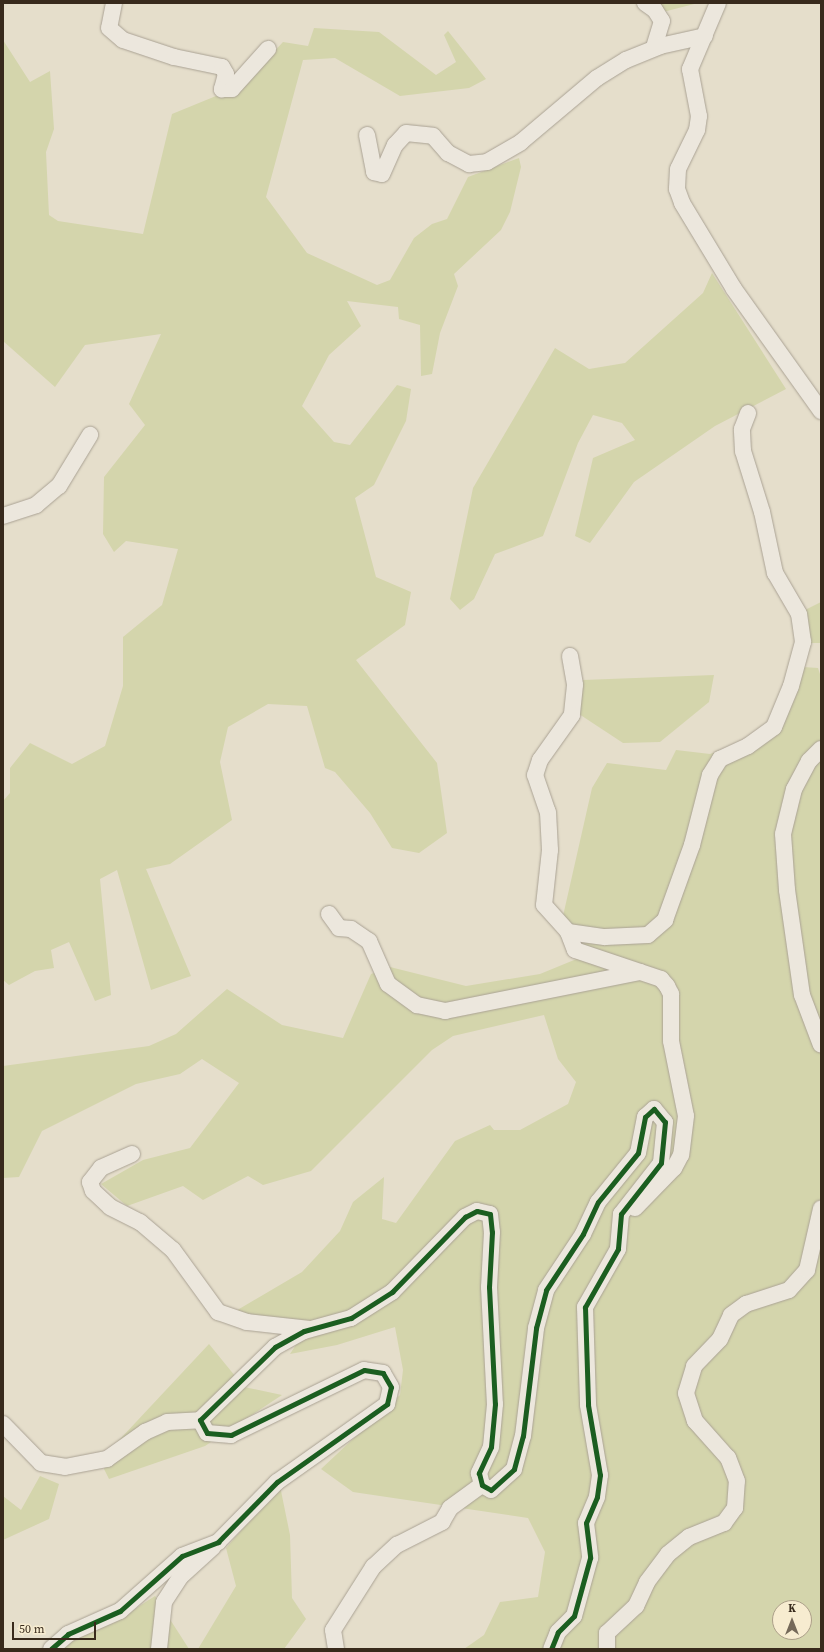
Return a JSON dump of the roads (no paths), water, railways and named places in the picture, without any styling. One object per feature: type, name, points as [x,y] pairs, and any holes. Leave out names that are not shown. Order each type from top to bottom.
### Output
[{"type":"street","points":[[114,3],[109,28],[123,40],[174,57],[222,67],[226,74],[222,89],[232,89],[268,49]]},
{"type":"street","points":[[645,3],[655,10],[662,21],[654,48]]},
{"type":"street","points":[[718,3],[690,68],[699,116],[697,130],[678,169],[678,189],[682,203],[734,289],[821,411]]},
{"type":"street","points":[[367,135],[374,172],[382,174],[395,145],[406,133],[433,136],[448,154],[469,164],[487,162],[521,142],[597,78],[626,60],[654,48],[705,36]]},
{"type":"street","points":[[568,932],[605,937],[648,935],[665,920],[692,845],[710,775],[720,759],[748,746],[774,727],[791,686],[803,642],[799,614],[775,573],[762,512],[743,451],[742,429],[748,413]]},
{"type":"street","points":[[3,516],[36,505],[59,486],[90,435]]},
{"type":"street","points":[[570,656],[575,685],[572,715],[540,760],[535,774],[548,812],[550,850],[544,905],[568,932],[575,950],[661,979],[671,994],[669,1027],[686,1134],[674,1168],[628,1215],[619,1232]]},
{"type":"street","points":[[821,749],[809,761],[794,789],[783,834],[787,890],[802,995],[821,1045]]},
{"type":"street","points":[[330,914],[339,928],[351,929],[369,941],[388,984],[417,1005],[445,1011],[640,972]]},
{"type":"street","points":[[3,1424],[41,1463],[66,1467],[107,1459],[145,1432],[167,1422],[200,1420],[275,1347],[311,1329],[351,1318],[392,1292],[465,1217],[477,1211],[490,1214],[489,1287],[495,1404],[491,1447],[479,1473],[482,1485],[491,1490],[514,1469],[523,1436],[536,1328],[546,1290],[583,1234],[598,1202],[638,1153],[645,1117],[654,1109],[665,1122],[661,1163],[620,1214],[618,1248],[585,1307],[588,1405],[600,1475],[598,1497],[586,1524],[590,1558],[574,1616],[558,1632],[551,1649]]},
{"type":"street","points":[[132,1154],[101,1168],[90,1182],[93,1192],[110,1207],[140,1222],[173,1250],[218,1312],[247,1322],[311,1329]]},
{"type":"street","points":[[607,1649],[607,1633],[636,1606],[647,1582],[668,1554],[689,1537],[724,1522],[734,1508],[737,1481],[728,1458],[695,1421],[686,1393],[694,1366],[720,1339],[731,1314],[746,1304],[790,1290],[807,1270],[821,1209]]},
{"type":"street","points":[[159,1649],[164,1602],[180,1577],[218,1542],[277,1482],[387,1404],[391,1387],[383,1373],[364,1370],[231,1435],[207,1434],[200,1420]]},
{"type":"street","points":[[336,1649],[333,1630],[373,1567],[397,1545],[442,1522],[450,1508],[482,1485]]},
{"type":"street","points":[[51,1649],[68,1634],[120,1611],[182,1556],[218,1542]]}]
